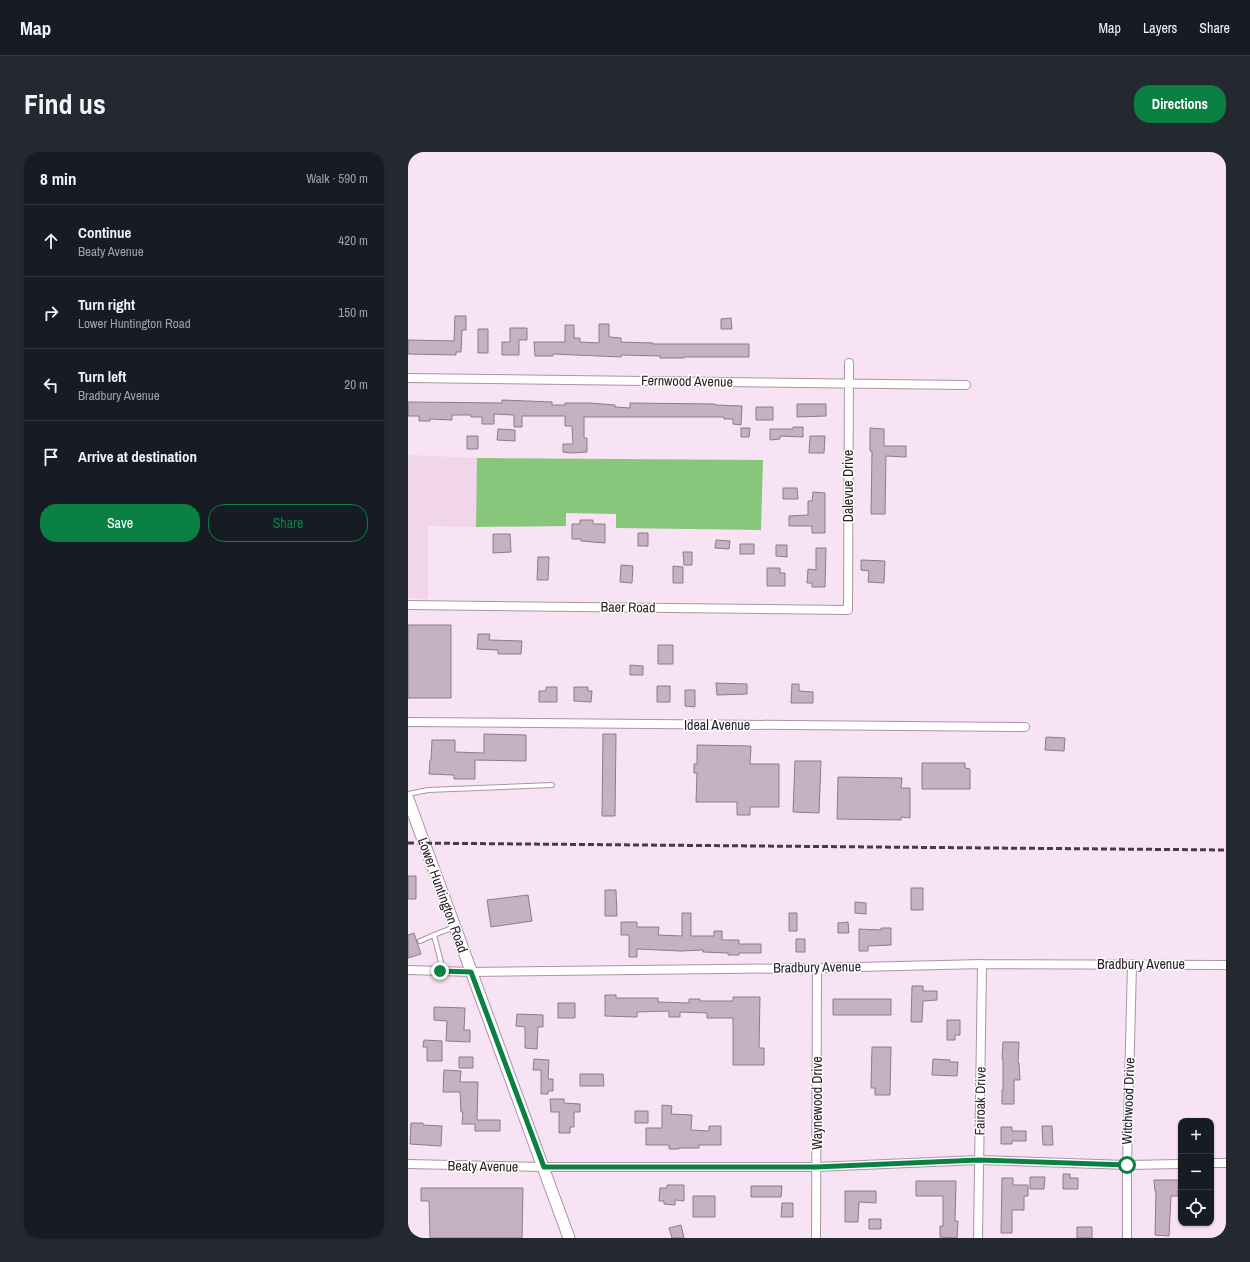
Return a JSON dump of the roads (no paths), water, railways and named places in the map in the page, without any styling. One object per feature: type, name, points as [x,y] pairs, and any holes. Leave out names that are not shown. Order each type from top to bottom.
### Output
[{"type":"main road","name":"Lower Huntington Road","points":[[408,799],[569,1238]]},
{"type":"street","name":"Dalevue Drive","points":[[848,610],[849,362]]},
{"type":"street","name":"Fernwood Avenue","points":[[408,378],[966,385]]},
{"type":"street","name":"Baer Road","points":[[408,605],[848,610]]},
{"type":"street","name":"Ideal Avenue","points":[[408,722],[1025,727]]},
{"type":"street","name":"Bradbury Avenue","points":[[408,970],[471,972],[817,968],[982,964],[1226,965]]},
{"type":"street","name":"Fairoak Drive","points":[[978,1238],[982,964]]},
{"type":"street","name":"Witchwood Drive","points":[[1127,1238],[1127,1165],[1132,964]]},
{"type":"street","name":"Waynewood Drive","points":[[816,1238],[817,968]]},
{"type":"street","name":"Beaty Avenue","points":[[408,1164],[544,1167],[816,1167],[979,1160],[1127,1165],[1178,1164]]},
{"type":"street","points":[[1214,1163],[1226,1163]]},
{"type":"lane","points":[[408,794],[428,790],[552,785]]},
{"type":"lane","points":[[420,941],[455,927]]},
{"type":"lane","points":[[434,935],[441,962],[440,971]]},
{"type":"railway","points":[[408,843],[1226,850]]}]
